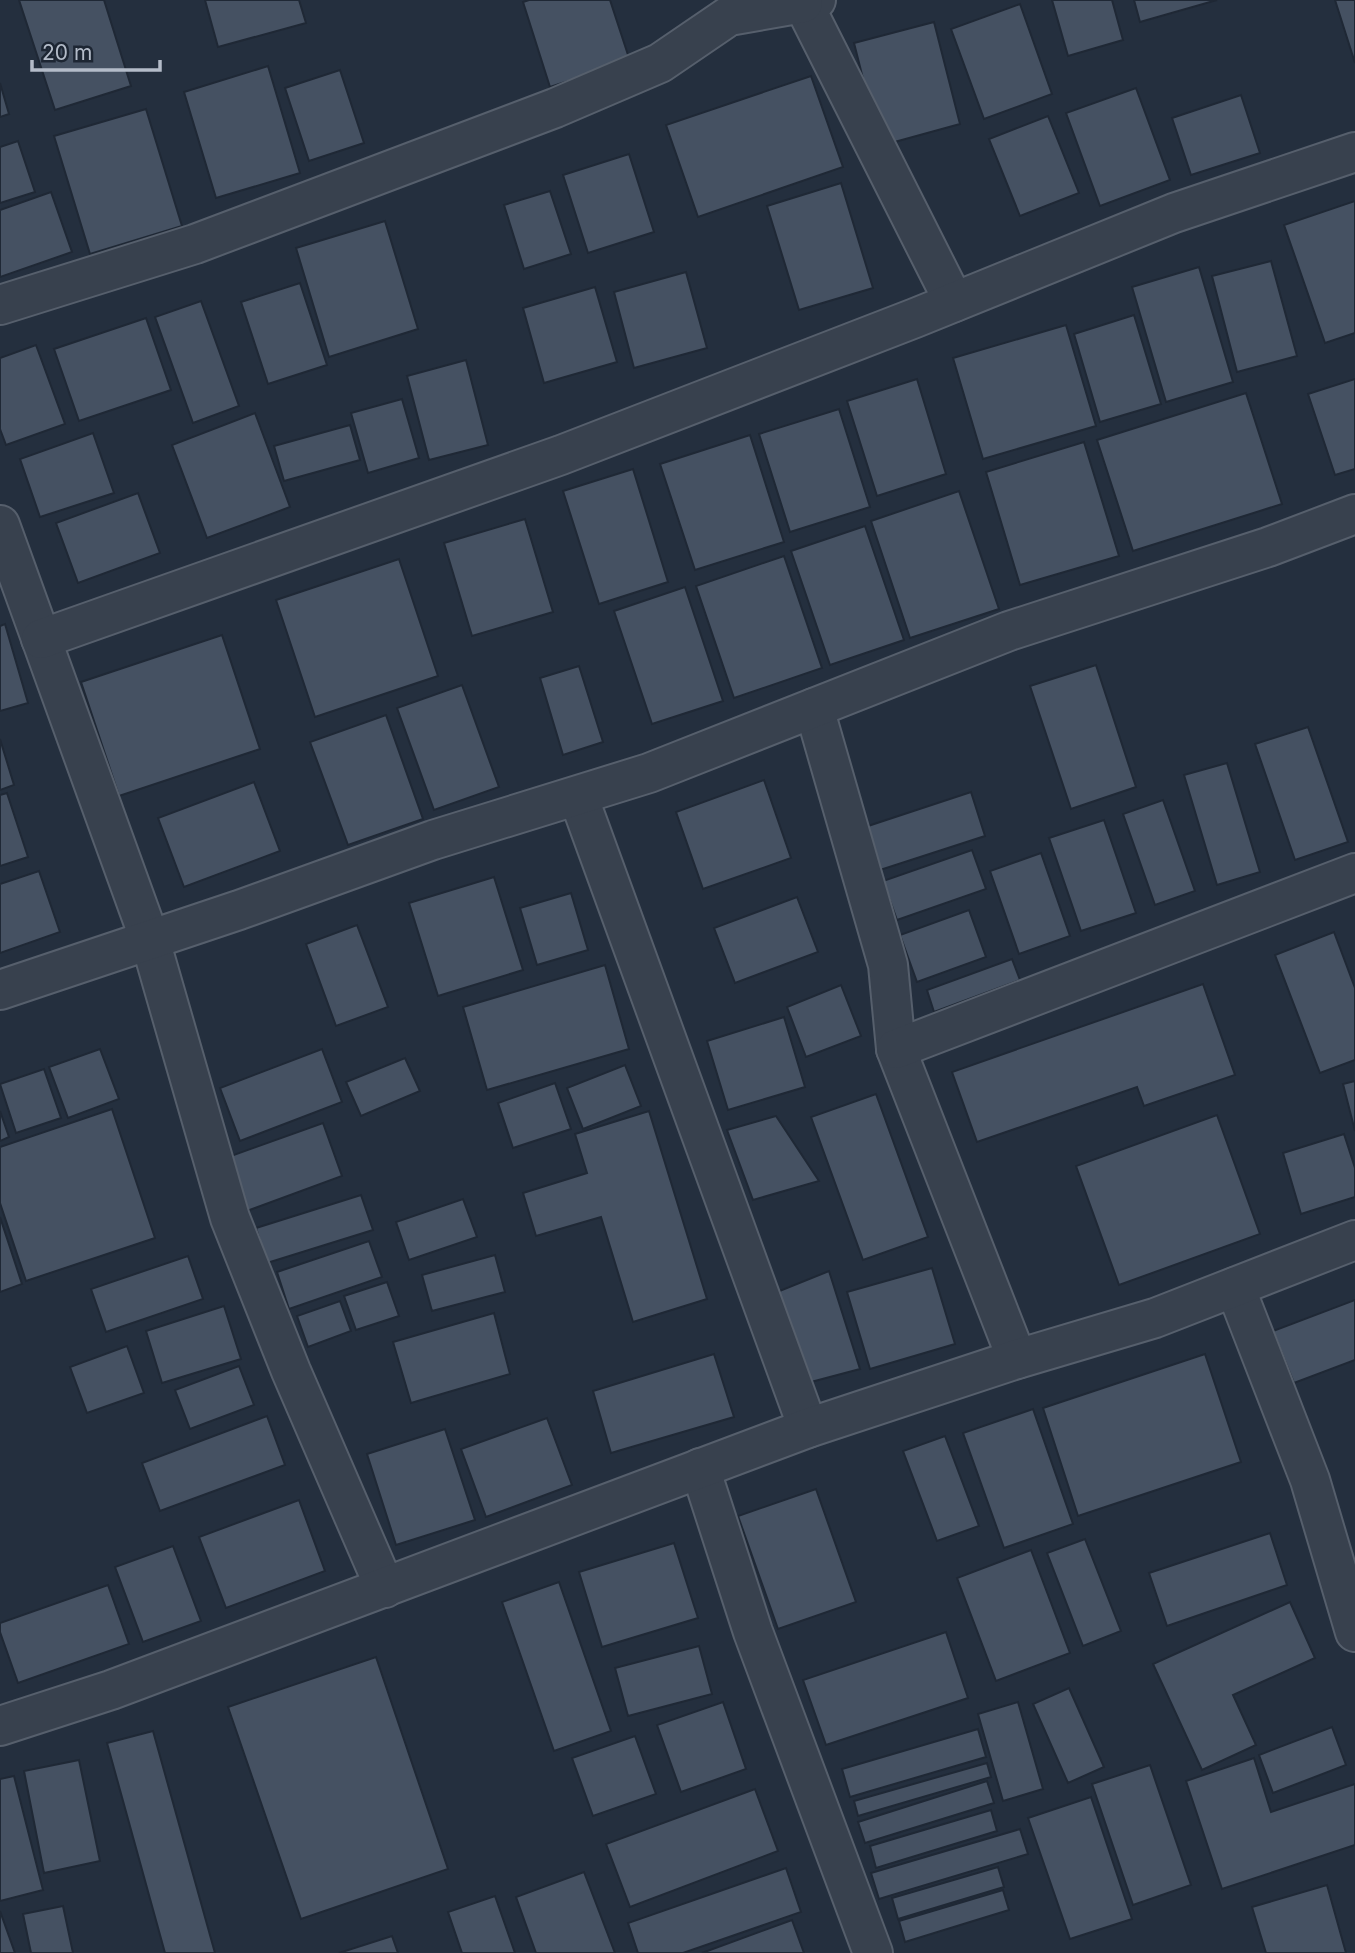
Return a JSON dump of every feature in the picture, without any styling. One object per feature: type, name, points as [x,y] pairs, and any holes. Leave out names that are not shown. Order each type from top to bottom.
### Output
[{"type":"street","points":[[0,305],[55,285],[195,244],[555,108],[660,63],[729,16],[807,1],[954,302]]},
{"type":"street","points":[[41,639],[561,455],[1174,213],[1355,152]]},
{"type":"street","points":[[0,990],[433,841],[649,773],[1009,631],[1268,547],[1355,514]]},
{"type":"street","points":[[0,525],[150,940],[230,1218],[385,1588]]},
{"type":"street","points":[[814,708],[888,965],[896,1049],[1017,1359]]},
{"type":"street","points":[[578,796],[808,1428]]},
{"type":"street","points":[[896,1049],[1355,873]]},
{"type":"street","points":[[0,1726],[111,1690],[808,1428],[1017,1359],[1155,1318],[1355,1240]]},
{"type":"street","points":[[1235,1287],[1310,1480],[1355,1632]]},
{"type":"street","points":[[700,1468],[753,1632],[873,1953]]},
{"type":"building","points":[[19,0],[104,0],[131,86],[55,110]]},
{"type":"building","points":[[205,0],[299,0],[306,23],[218,47]]},
{"type":"building","points":[[610,0],[630,61],[550,87],[523,2]]},
{"type":"building","points":[[1052,0],[1112,0],[1123,40],[1068,56]]},
{"type":"building","points":[[1134,0],[1217,0],[1140,22]]},
{"type":"building","points":[[1335,0],[1355,0],[1355,63]]},
{"type":"building","points":[[1020,4],[1052,94],[984,119],[951,29]]},
{"type":"building","points":[[934,22],[960,124],[880,146],[854,43]]},
{"type":"building","points":[[268,66],[300,173],[216,198],[184,92]]},
{"type":"building","points":[[340,70],[364,143],[309,161],[285,88]]},
{"type":"building","points":[[811,76],[843,167],[698,217],[666,125]]},
{"type":"building","points":[[0,83],[9,114],[0,117]]},
{"type":"building","points":[[1136,88],[1170,180],[1100,206],[1066,113]]},
{"type":"building","points":[[1241,95],[1260,153],[1191,175],[1172,118]]},
{"type":"building","points":[[146,109],[182,226],[90,254],[54,136]]},
{"type":"building","points":[[1048,116],[1079,193],[1020,216],[989,139]]},
{"type":"building","points":[[18,141],[35,192],[0,203],[0,147]]},
{"type":"building","points":[[629,154],[654,232],[588,253],[563,175]]},
{"type":"building","points":[[841,183],[873,288],[799,310],[767,206]]},
{"type":"building","points":[[550,191],[571,254],[524,269],[504,205]]},
{"type":"building","points":[[51,192],[72,252],[0,277],[0,210]]},
{"type":"building","points":[[1355,201],[1355,333],[1325,343],[1284,225]]},
{"type":"building","points":[[385,221],[418,329],[329,357],[296,248]]},
{"type":"building","points":[[1271,261],[1297,356],[1237,372],[1212,276]]},
{"type":"building","points":[[1199,267],[1233,382],[1166,402],[1132,287]]},
{"type":"building","points":[[686,272],[707,348],[634,368],[614,292]]},
{"type":"building","points":[[300,283],[327,365],[268,384],[241,302]]},
{"type":"building","points":[[595,287],[617,362],[544,383],[523,308]]},
{"type":"building","points":[[201,301],[239,406],[193,423],[155,317]]},
{"type":"building","points":[[1134,315],[1161,404],[1100,422],[1074,334]]},
{"type":"building","points":[[146,318],[171,390],[79,421],[54,349]]},
{"type":"building","points":[[1066,325],[1096,426],[983,459],[953,358]]},
{"type":"building","points":[[36,345],[65,424],[6,445],[0,429],[0,358]]},
{"type":"building","points":[[466,360],[488,445],[429,460],[407,376]]},
{"type":"building","points":[[917,379],[946,474],[877,496],[847,401]]},
{"type":"building","points":[[1355,379],[1355,469],[1335,475],[1308,394]]},
{"type":"building","points":[[1246,393],[1282,504],[1133,551],[1097,440]]},
{"type":"building","points":[[402,399],[419,458],[368,473],[351,413]]},
{"type":"building","points":[[839,409],[870,507],[790,532],[759,434]]},
{"type":"building","points":[[255,413],[290,507],[207,538],[172,445]]},
{"type":"building","points":[[350,425],[360,460],[284,481],[274,446]]},
{"type":"building","points":[[93,433],[114,493],[40,517],[20,459]]},
{"type":"building","points":[[750,435],[784,542],[695,570],[660,464]]},
{"type":"building","points":[[1084,442],[1119,556],[1020,585],[986,472]]},
{"type":"building","points":[[633,469],[668,582],[599,604],[563,491]]},
{"type":"building","points":[[959,491],[999,609],[910,638],[871,521]]},
{"type":"building","points":[[138,493],[160,553],[78,583],[56,523]]},
{"type":"building","points":[[525,519],[553,612],[472,636],[444,543]]},
{"type":"building","points":[[865,526],[904,640],[830,665],[791,551]]},
{"type":"building","points":[[784,556],[822,668],[734,698],[696,586]]},
{"type":"building","points":[[399,559],[438,676],[315,717],[276,600]]},
{"type":"building","points":[[685,587],[723,701],[652,724],[614,611]]},
{"type":"building","points":[[5,624],[28,703],[0,711],[0,626]]},
{"type":"building","points":[[222,635],[260,749],[119,796],[81,682]]},
{"type":"building","points":[[1096,665],[1136,787],[1071,809],[1030,686]]},
{"type":"building","points":[[579,666],[603,742],[563,755],[540,678]]},
{"type":"building","points":[[462,685],[499,787],[434,810],[397,708]]},
{"type":"building","points":[[386,715],[423,819],[348,845],[310,742]]},
{"type":"building","points":[[1308,727],[1348,842],[1295,860],[1255,744]]},
{"type":"building","points":[[0,739],[14,785],[0,790]]},
{"type":"building","points":[[1227,763],[1260,872],[1217,885],[1184,775]]},
{"type":"building","points":[[764,780],[791,858],[703,889],[676,812]]},
{"type":"building","points":[[254,782],[280,851],[184,887],[158,818]]},
{"type":"building","points":[[971,792],[985,836],[877,871],[862,828]]},
{"type":"building","points":[[7,793],[28,857],[0,866],[0,795]]},
{"type":"building","points":[[1163,800],[1195,891],[1155,905],[1123,814]]},
{"type":"building","points":[[1104,820],[1136,913],[1081,931],[1049,838]]},
{"type":"building","points":[[972,850],[986,889],[897,920],[883,881]]},
{"type":"building","points":[[1041,853],[1070,936],[1019,954],[990,871]]},
{"type":"building","points":[[39,871],[60,932],[0,953],[0,884]]},
{"type":"building","points":[[494,877],[523,970],[438,996],[409,903]]},
{"type":"building","points":[[571,893],[588,950],[537,965],[520,908]]},
{"type":"building","points":[[797,897],[818,952],[735,983],[714,928]]},
{"type":"building","points":[[969,910],[986,957],[917,982],[900,935]]},
{"type":"building","points":[[357,925],[388,1007],[336,1026],[306,944]]},
{"type":"building","points":[[1334,932],[1355,988],[1355,1060],[1320,1073],[1275,955]]},
{"type":"building","points":[[1012,959],[1020,980],[934,1012],[927,990]]},
{"type":"building","points":[[605,965],[629,1049],[487,1090],[463,1007]]},
{"type":"building","points":[[1203,984],[1235,1075],[1144,1106],[1137,1087],[977,1142],[952,1072]]},
{"type":"building","points":[[841,985],[861,1036],[806,1057],[787,1007]]},
{"type":"building","points":[[784,1017],[805,1087],[728,1110],[707,1041]]},
{"type":"building","points":[[100,1049],[119,1099],[68,1118],[49,1067]]},
{"type":"building","points":[[322,1049],[342,1102],[240,1141],[220,1088]]},
{"type":"building","points":[[405,1058],[420,1091],[361,1116],[346,1082]]},
{"type":"building","points":[[625,1065],[641,1106],[583,1129],[567,1088]]},
{"type":"building","points":[[44,1069],[61,1118],[16,1133],[0,1084]]},
{"type":"building","points":[[1355,1081],[1355,1131],[1343,1084]]},
{"type":"building","points":[[555,1083],[571,1129],[513,1148],[498,1103]]},
{"type":"building","points":[[876,1094],[928,1237],[863,1260],[811,1117]]},
{"type":"building","points":[[112,1109],[155,1238],[26,1281],[0,1203],[0,1147]]},
{"type":"building","points":[[0,1111],[9,1137],[0,1141]]},
{"type":"building","points":[[649,1111],[707,1299],[633,1322],[601,1217],[536,1236],[523,1193],[587,1173],[575,1134]]},
{"type":"building","points":[[1217,1115],[1260,1234],[1119,1285],[1076,1166]]},
{"type":"building","points":[[776,1116],[819,1181],[753,1200],[727,1130]]},
{"type":"building","points":[[323,1123],[342,1176],[247,1211],[228,1157]]},
{"type":"building","points":[[1344,1134],[1355,1168],[1355,1197],[1301,1214],[1283,1153]]},
{"type":"building","points":[[361,1195],[373,1230],[267,1263],[256,1228]]},
{"type":"building","points":[[463,1199],[477,1237],[409,1260],[396,1222]]},
{"type":"building","points":[[0,1217],[22,1284],[0,1292]]},
{"type":"building","points":[[369,1241],[382,1277],[289,1309],[277,1272]]},
{"type":"building","points":[[495,1255],[505,1292],[432,1311],[422,1275]]},
{"type":"building","points":[[188,1256],[203,1299],[106,1332],[91,1289]]},
{"type":"building","points":[[932,1268],[955,1344],[870,1369],[847,1292]]},
{"type":"building","points":[[829,1271],[860,1369],[811,1382],[777,1292]]},
{"type":"building","points":[[387,1282],[399,1316],[356,1330],[344,1296]]},
{"type":"building","points":[[1355,1300],[1355,1360],[1294,1383],[1273,1331]]},
{"type":"building","points":[[340,1301],[351,1331],[308,1347],[297,1316]]},
{"type":"building","points":[[224,1306],[241,1359],[162,1383],[146,1331]]},
{"type":"building","points":[[494,1313],[510,1374],[411,1403],[393,1342]]},
{"type":"building","points":[[127,1346],[144,1393],[87,1413],[70,1367]]},
{"type":"building","points":[[714,1354],[734,1417],[611,1453],[593,1391]]},
{"type":"building","points":[[1205,1354],[1241,1462],[1078,1516],[1043,1408]]},
{"type":"building","points":[[239,1366],[254,1405],[190,1429],[175,1390]]},
{"type":"building","points":[[1033,1409],[1073,1524],[1004,1548],[963,1433]]},
{"type":"building","points":[[267,1416],[285,1465],[160,1511],[142,1463]]},
{"type":"building","points":[[547,1418],[572,1485],[486,1517],[461,1449]]},
{"type":"building","points":[[445,1429],[475,1520],[396,1545],[367,1454]]},
{"type":"building","points":[[945,1436],[979,1526],[937,1541],[903,1451]]},
{"type":"building","points":[[816,1489],[856,1602],[778,1629],[738,1516]]},
{"type":"building","points":[[299,1500],[325,1571],[226,1608],[199,1537]]},
{"type":"building","points":[[1270,1533],[1287,1585],[1167,1626],[1149,1573]]},
{"type":"building","points":[[1085,1539],[1121,1631],[1083,1646],[1047,1553]]},
{"type":"building","points":[[674,1543],[698,1618],[602,1647],[579,1572]]},
{"type":"building","points":[[173,1546],[201,1621],[143,1642],[115,1567]]},
{"type":"building","points":[[1031,1550],[1070,1653],[996,1681],[957,1578]]},
{"type":"building","points":[[559,1582],[611,1731],[554,1751],[502,1602]]},
{"type":"building","points":[[108,1585],[129,1644],[18,1683],[0,1632],[0,1623]]},
{"type":"building","points":[[1290,1602],[1315,1658],[1233,1695],[1256,1745],[1202,1770],[1153,1664]]},
{"type":"building","points":[[946,1632],[968,1698],[826,1745],[803,1680]]},
{"type":"building","points":[[699,1646],[712,1694],[628,1716],[615,1668]]},
{"type":"building","points":[[376,1657],[448,1869],[301,1919],[228,1707]]},
{"type":"building","points":[[1069,1688],[1104,1767],[1068,1783],[1033,1704]]},
{"type":"building","points":[[723,1702],[746,1769],[681,1792],[657,1725]]},
{"type":"building","points":[[1018,1702],[1043,1789],[1003,1801],[978,1714]]},
{"type":"building","points":[[1332,1727],[1346,1765],[1273,1793],[1259,1755]]},
{"type":"building","points":[[978,1729],[986,1757],[850,1797],[842,1769]]},
{"type":"building","points":[[153,1731],[215,1953],[165,1953],[107,1743]]},
{"type":"building","points":[[635,1736],[656,1794],[593,1816],[572,1758]]},
{"type":"building","points":[[1254,1758],[1271,1812],[1355,1784],[1355,1845],[1222,1889],[1186,1781]]},
{"type":"building","points":[[79,1760],[100,1861],[44,1873],[24,1771]]},
{"type":"building","points":[[987,1763],[991,1777],[858,1816],[854,1801]]},
{"type":"building","points":[[1150,1765],[1191,1885],[1133,1905],[1092,1784]]},
{"type":"building","points":[[14,1776],[43,1890],[0,1901],[0,1779]]},
{"type":"building","points":[[987,1781],[994,1803],[865,1843],[858,1822]]},
{"type":"building","points":[[755,1789],[778,1851],[630,1907],[606,1844]]},
{"type":"building","points":[[1091,1797],[1132,1919],[1070,1939],[1028,1818]]},
{"type":"building","points":[[991,1810],[997,1831],[876,1868],[870,1846]]},
{"type":"building","points":[[1020,1829],[1028,1854],[879,1899],[871,1873]]},
{"type":"building","points":[[998,1867],[1004,1887],[898,1919],[892,1898]]},
{"type":"building","points":[[786,1868],[801,1912],[683,1953],[638,1953],[628,1923]]},
{"type":"building","points":[[584,1872],[615,1953],[536,1953],[516,1897]]},
{"type":"building","points":[[1327,1885],[1346,1953],[1266,1953],[1252,1907]]},
{"type":"building","points":[[1003,1890],[1009,1910],[905,1942],[899,1921]]},
{"type":"building","points":[[495,1896],[515,1953],[462,1953],[448,1912]]},
{"type":"building","points":[[63,1906],[73,1953],[31,1953],[23,1914]]},
{"type":"building","points":[[0,1911],[15,1953],[0,1953]]},
{"type":"building","points":[[792,1920],[804,1953],[702,1953]]},
{"type":"building","points":[[392,1936],[398,1953],[339,1953]]}]
